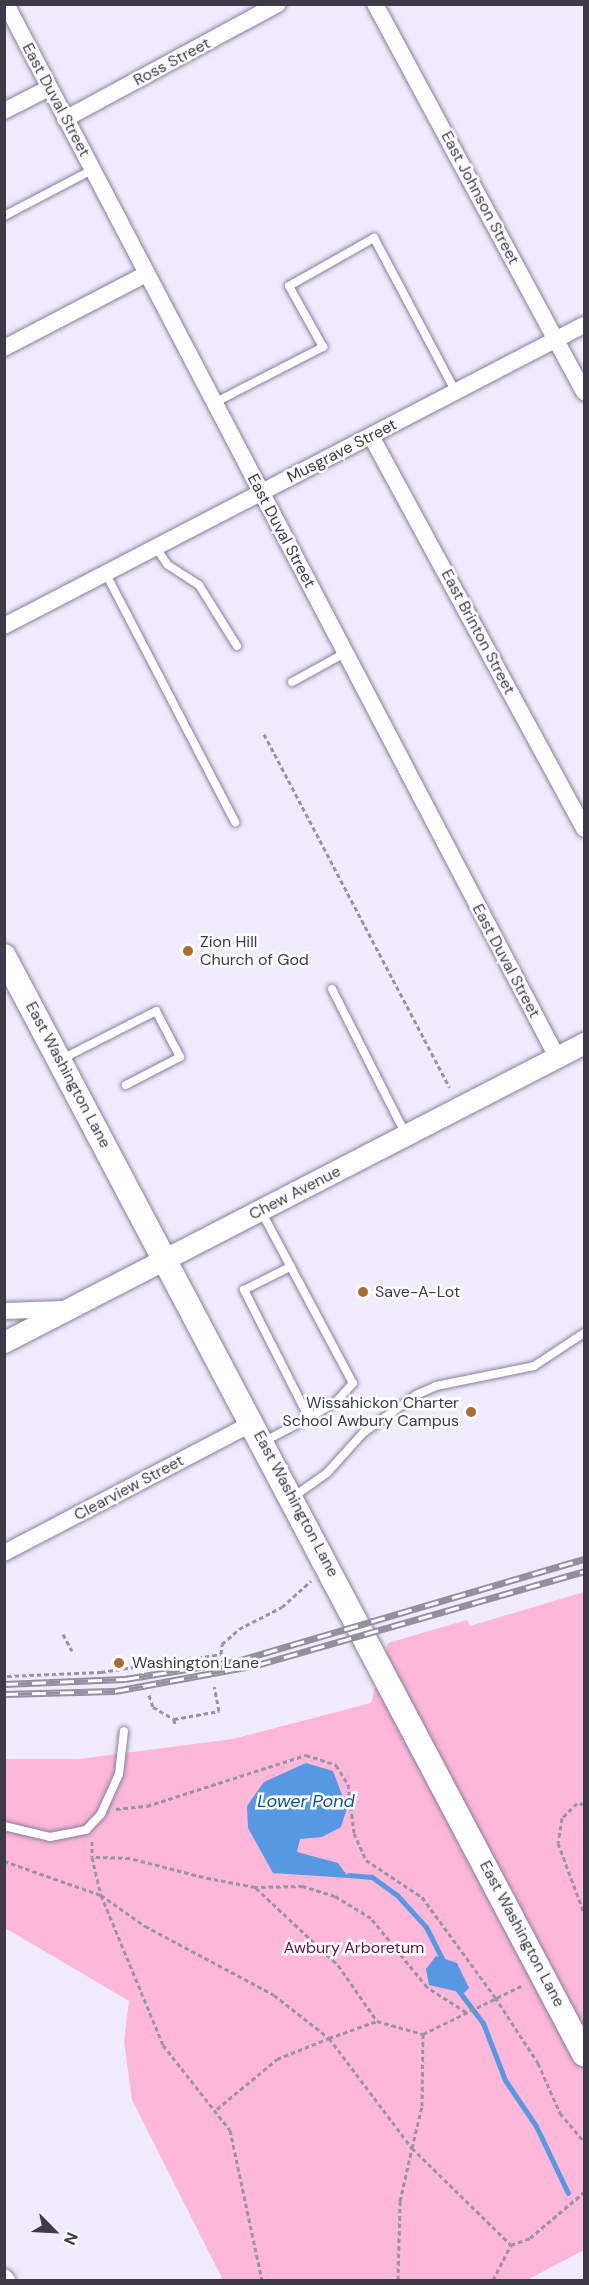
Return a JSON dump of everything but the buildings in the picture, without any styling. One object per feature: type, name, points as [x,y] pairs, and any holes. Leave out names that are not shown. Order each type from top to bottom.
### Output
[{"type":"main road","name":"East Washington Lane","points":[[4,956],[258,1432],[585,2054]]},
{"type":"street","name":"East Duval Street","points":[[6,4],[556,1057]]},
{"type":"street","name":"Ross Street","points":[[66,119],[278,4]]},
{"type":"street","name":"East Johnson Street","points":[[375,4],[585,393]]},
{"type":"street","points":[[4,111],[49,88]]},
{"type":"street","points":[[4,348],[147,274]]},
{"type":"street","name":"Musgrave Street","points":[[4,626],[585,325]]},
{"type":"street","name":"East Brinton Street","points":[[371,436],[585,829]]},
{"type":"street","name":"Chew Avenue","points":[[4,1342],[585,1042]]},
{"type":"street","points":[[4,1311],[68,1309]]},
{"type":"street","name":"Clearview Street","points":[[4,1553],[258,1432]]},
{"type":"lane","points":[[4,216],[92,170]]},
{"type":"lane","points":[[214,403],[323,346],[288,286],[374,238],[456,392]]},
{"type":"lane","points":[[156,548],[168,565],[200,585],[237,646]]},
{"type":"lane","points":[[106,574],[234,822]]},
{"type":"lane","points":[[292,682],[345,653]]},
{"type":"lane","points":[[332,989],[406,1135]]},
{"type":"lane","points":[[59,1060],[156,1011],[180,1057],[126,1085]]},
{"type":"lane","points":[[258,1432],[309,1418],[337,1401],[354,1383],[261,1210]]},
{"type":"lane","points":[[290,1267],[244,1290],[309,1418]]},
{"type":"lane","points":[[292,1497],[327,1473],[363,1433],[416,1395],[436,1386],[534,1366],[585,1333]]},
{"type":"lane","points":[[4,1826],[71,1836],[86,1830],[103,1810],[119,1774],[124,1731]]},
{"type":"path","points":[[264,734],[449,1088]]},
{"type":"path","points":[[7,1676],[101,1672],[221,1654],[226,1639],[282,1607],[327,1565]]},
{"type":"path","points":[[63,1634],[72,1651]]},
{"type":"path","points":[[149,1695],[153,1707],[174,1719],[219,1711],[214,1686]]},
{"type":"path","points":[[174,1719],[175,1726]]},
{"type":"path","points":[[103,1810],[147,1806],[306,1755],[326,1760],[348,1785],[354,1833],[366,1860],[422,1897],[495,1997],[538,2063],[560,2113],[585,2142]]},
{"type":"path","points":[[585,1804],[577,1803],[562,1818],[558,1843],[585,1913]]},
{"type":"path","points":[[262,2280],[240,2167],[230,2130],[217,2109],[163,2045],[101,1895],[92,1857],[130,1858],[255,1887],[303,1886],[335,1896],[371,1918],[427,1986],[466,2012]]},
{"type":"path","points":[[4,1861],[101,1895],[145,1926],[274,1995],[329,2037],[412,2148],[510,2245]]},
{"type":"path","points":[[255,1887],[338,1965],[377,2021]]},
{"type":"path","points":[[217,2109],[277,2059],[329,2037],[377,2021],[423,2034],[495,1997],[543,1976]]},
{"type":"path","points":[[398,2280],[400,2201],[422,2106],[423,2034]]},
{"type":"path","points":[[493,2280],[510,2245],[530,2238],[585,2192]]},
{"type":"green space","name":"Awbury Arboretum","points":[[584,1592],[584,2250],[527,2280],[223,2280],[132,2100],[124,2041],[129,2001],[5,1928],[4,1759],[78,1759],[233,1739],[371,1703],[388,1643],[467,1620],[470,1626]]},
{"type":"water","name":"Lower Pond","points":[[306,1763],[333,1771],[347,1808],[341,1827],[322,1837],[300,1839],[297,1852],[338,1863],[349,1878],[273,1873],[248,1828],[247,1806],[264,1782]]},
{"type":"water","points":[[436,1956],[457,1963],[469,1988],[464,1993],[429,1985],[426,1969]]},
{"type":"waterway","points":[[349,1875],[372,1877],[397,1895],[426,1927],[443,1961]]},
{"type":"waterway","points":[[458,1990],[483,2023],[505,2080],[536,2126],[568,2193]]},
{"type":"railway","points":[[4,1684],[125,1679],[237,1661],[584,1559]]},
{"type":"railway","points":[[4,1694],[115,1691],[257,1665],[584,1571]]},
{"type":"place","name":"Zion Hill Church of God","points":[[188,951]]},
{"type":"place","name":"Save-A-Lot","points":[[363,1292]]},
{"type":"place","name":"Wissahickon Charter School Awbury Campus","points":[[471,1412]]},
{"type":"place","name":"Washington Lane","points":[[119,1663]]}]
